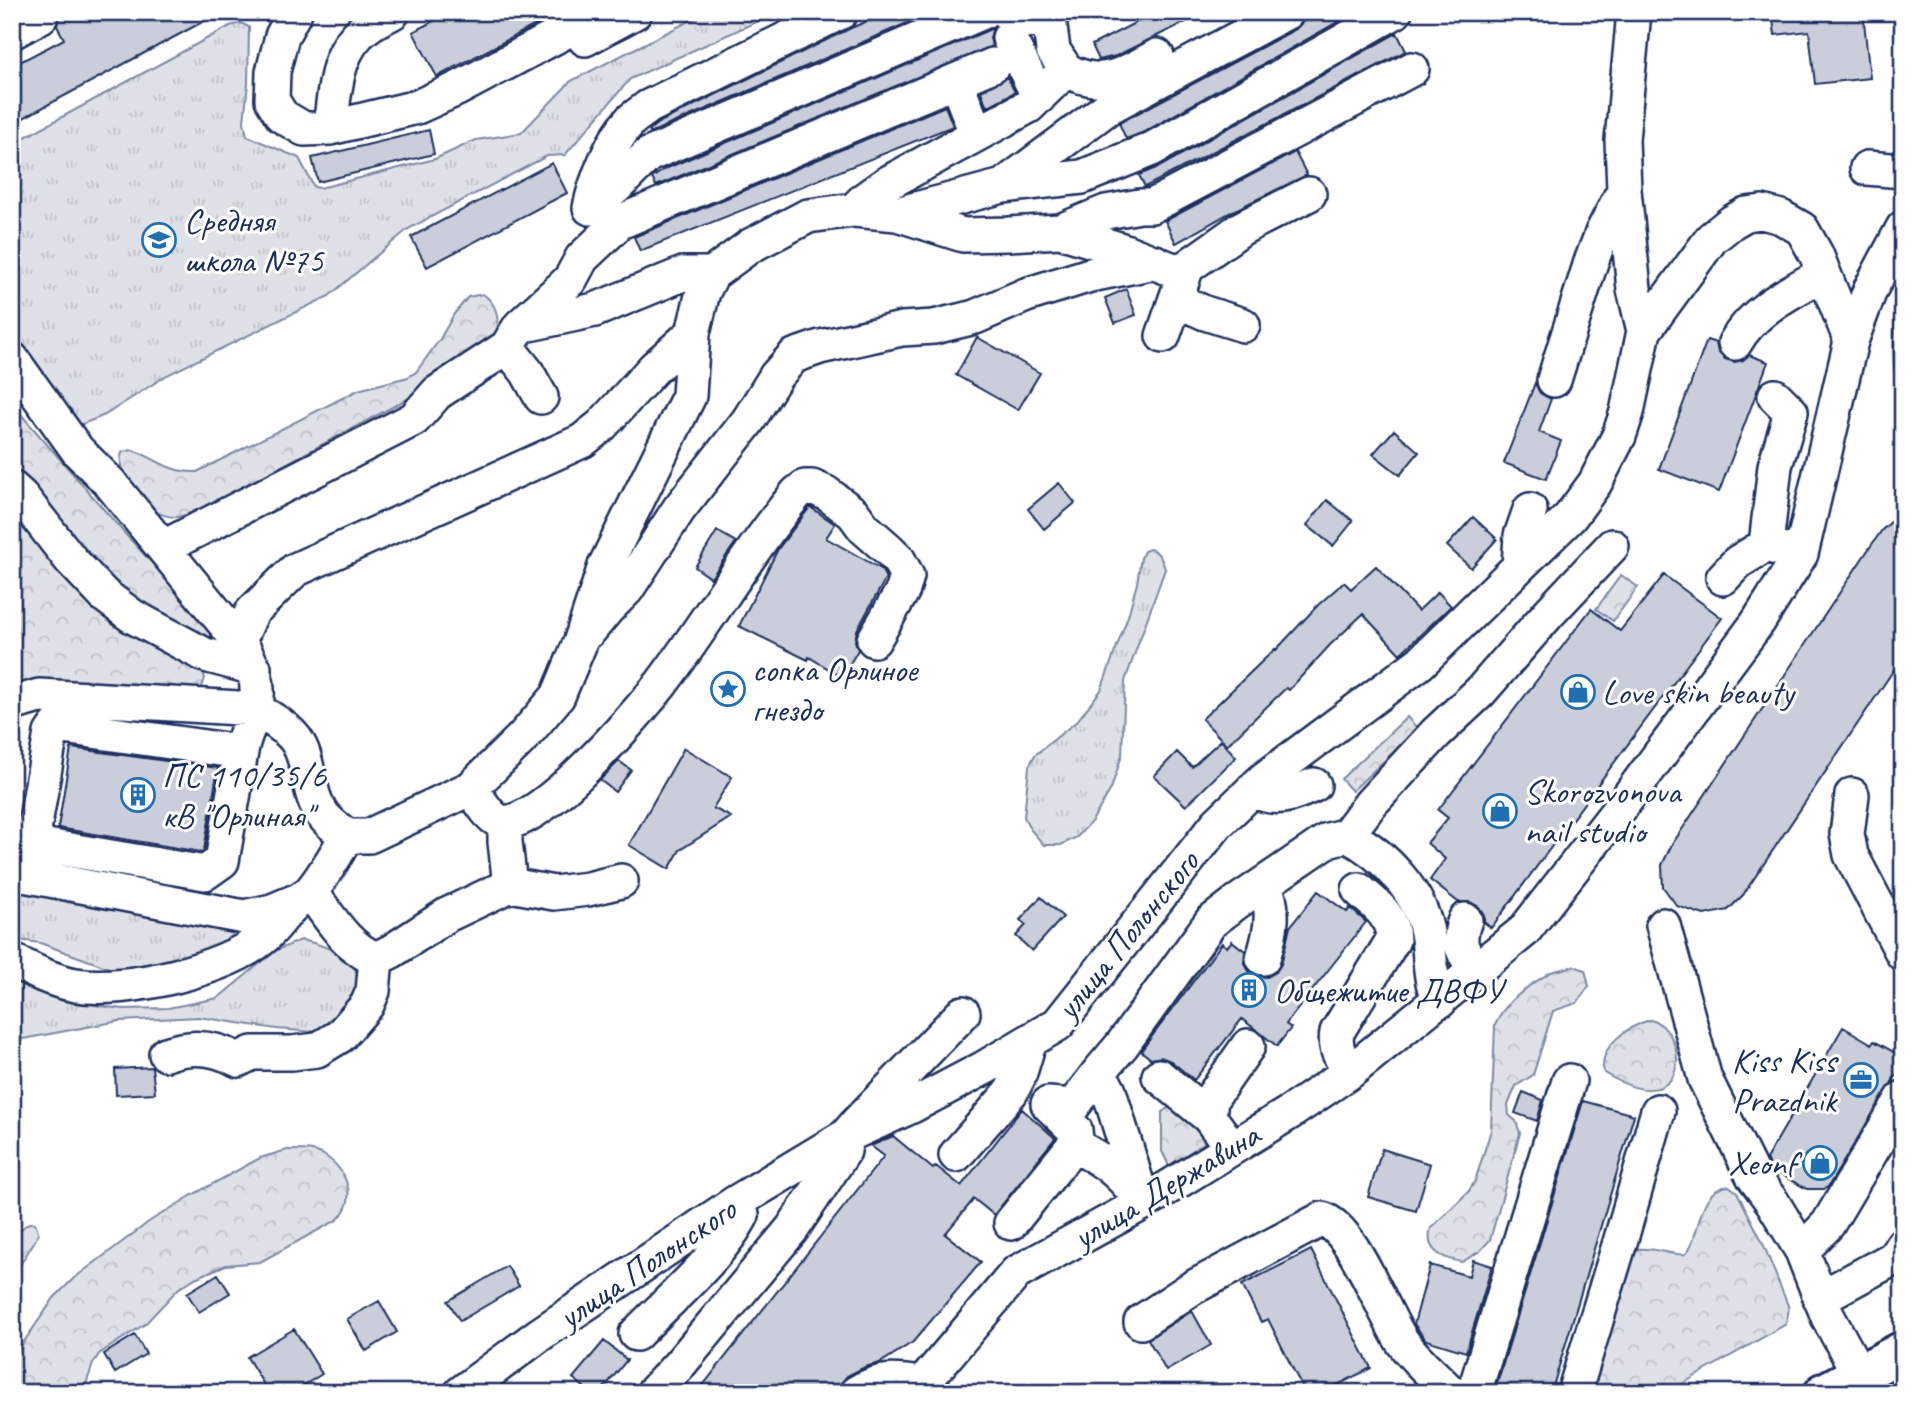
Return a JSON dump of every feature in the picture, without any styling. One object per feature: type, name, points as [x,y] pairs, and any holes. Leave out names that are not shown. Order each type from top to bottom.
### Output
[{"type":"main road","points":[[1824,1393],[1903,1351]]},
{"type":"street","points":[[295,12],[282,36],[273,72],[272,100],[282,116],[304,129],[330,128],[417,107],[457,89],[602,12]]},
{"type":"street","points":[[330,128],[337,69],[346,51],[368,26],[393,12]]},
{"type":"street","points":[[497,85],[635,12]]},
{"type":"street","points":[[582,258],[591,203],[610,153],[629,122],[648,107],[841,12]]},
{"type":"street","points":[[591,203],[616,187],[648,155],[983,12]]},
{"type":"street","points":[[513,336],[570,280],[582,258],[620,222],[956,81],[1026,21],[1049,14],[1053,50],[1066,70],[1093,81],[1123,74],[1242,12]]},
{"type":"street","points":[[1003,186],[1109,107],[1287,12]]},
{"type":"street","points":[[897,214],[1003,186],[1082,177],[1152,149],[1395,12]]},
{"type":"street","points":[[1634,12],[1622,140],[1634,289],[1644,331]]},
{"type":"street","points":[[12,32],[41,16]]},
{"type":"street","points":[[1003,38],[1039,97]]},
{"type":"street","points":[[1060,231],[1106,212],[1152,205],[1412,69]]},
{"type":"street","points":[[854,211],[886,184],[1029,106],[1066,70]]},
{"type":"street","points":[[956,81],[976,133]]},
{"type":"street","points":[[1867,168],[1903,171]]},
{"type":"street","points":[[1554,380],[1594,252],[1624,190]]},
{"type":"street","points":[[580,643],[627,589],[680,509],[748,421],[776,376],[794,356],[820,346],[902,329],[934,327],[975,317],[1027,295],[1090,275],[1171,265],[1309,194]]},
{"type":"street","points":[[12,704],[39,696],[255,709],[269,717],[297,741],[307,765],[313,796],[323,815],[347,836],[369,836],[471,788],[523,737],[558,696],[580,643],[605,566],[689,396],[693,333],[703,292],[712,274],[750,246],[808,216],[854,211],[897,214],[963,235],[1060,231],[1171,265]]},
{"type":"street","points":[[1644,331],[1713,238],[1746,214],[1762,212],[1781,217],[1802,229],[1816,254],[1851,341]]},
{"type":"street","name":"улица Державина","points":[[918,1389],[1016,1273],[1143,1203],[1351,1071],[1478,971],[1524,931],[1758,622],[1801,554],[1851,341],[1870,290],[1903,228]]},
{"type":"street","points":[[1163,336],[1177,300],[1171,265]]},
{"type":"street","points":[[513,336],[595,310],[633,305],[683,274],[712,274]]},
{"type":"street","points":[[1735,343],[1743,328],[1771,304],[1823,274]]},
{"type":"street","points":[[164,547],[414,419],[437,393],[567,298]]},
{"type":"street","points":[[1177,300],[1205,313],[1243,325]]},
{"type":"street","name":"улица Полонского","points":[[461,1393],[496,1381],[539,1335],[736,1203],[846,1136],[912,1106],[1029,1044],[1058,1024],[1217,824],[1264,779],[1420,663],[1570,517],[1595,484],[1610,456],[1627,412],[1644,331]]},
{"type":"street","points":[[247,654],[252,612],[295,570],[582,440],[601,426],[654,368],[693,333]]},
{"type":"street","points":[[513,336],[527,372],[541,397]]},
{"type":"street","points":[[12,359],[78,451],[164,547],[247,654],[258,685],[255,709],[243,737],[241,751],[222,861],[205,873],[35,844],[33,836],[51,733],[56,726],[241,751]]},
{"type":"street","points":[[1766,545],[1775,466],[1791,412],[1775,396]]},
{"type":"street","points":[[471,788],[488,812],[498,821],[505,823],[518,821],[544,806],[582,771],[659,686],[754,550],[792,499],[805,487],[826,492],[853,513],[864,528],[898,559],[907,576],[903,590],[873,640]]},
{"type":"street","points":[[12,488],[71,560],[104,595],[123,609],[205,655],[247,654]]},
{"type":"street","points":[[1520,566],[1518,558],[1521,536],[1530,510]]},
{"type":"street","points":[[1723,578],[1738,562],[1766,545],[1801,554]]},
{"type":"street","points":[[1011,1223],[1074,1145],[1075,1130],[1048,1104],[1073,1106],[1086,1071],[1122,1045],[1211,922],[1328,840],[1347,835],[1379,795],[1436,733],[1480,692],[1612,546]]},
{"type":"street","points":[[1253,789],[1271,797],[1283,798],[1314,785]]},
{"type":"street","points":[[1852,795],[1847,834],[1851,855],[1903,954]]},
{"type":"street","points":[[505,823],[510,885]]},
{"type":"street","points":[[1347,835],[1375,852],[1412,893],[1428,934],[1432,979],[1440,1001]]},
{"type":"street","points":[[12,960],[60,982],[102,988],[198,970],[226,961],[263,938],[303,897],[347,836]]},
{"type":"street","points":[[12,868],[29,876],[244,917],[272,911],[303,897]]},
{"type":"street","points":[[303,897],[361,953],[376,959],[447,915],[510,885],[554,893],[621,881]]},
{"type":"street","points":[[1262,958],[1272,913],[1271,899],[1264,885]]},
{"type":"street","points":[[1351,1071],[1338,1053],[1335,1041],[1337,1032],[1393,940],[1386,912],[1359,890]]},
{"type":"street","points":[[1465,920],[1461,936],[1462,950],[1478,971]]},
{"type":"street","points":[[1663,925],[1704,1079],[1753,1176],[1802,1251],[1837,1336],[1860,1374]]},
{"type":"street","points":[[166,1054],[195,1048],[215,1049],[238,1060],[252,1054],[292,1054],[317,1050],[340,1036],[367,1005],[373,991],[376,959]]},
{"type":"street","points":[[653,1393],[680,1365],[792,1229],[844,1151],[846,1136],[892,1085],[948,1015]]},
{"type":"street","points":[[956,1155],[1011,1092],[1029,1044]]},
{"type":"street","points":[[1209,1117],[1210,1099],[1248,1046]]},
{"type":"street","points":[[1086,1071],[1109,1091],[1143,1203]]},
{"type":"street","points":[[1158,1076],[1209,1117],[1234,1147]]},
{"type":"street","points":[[1474,1393],[1569,1081]]},
{"type":"street","points":[[1802,1251],[1828,1224],[1903,1098]]},
{"type":"street","points":[[1574,1393],[1658,1111]]},
{"type":"street","points":[[1074,1145],[1104,1160],[1125,1180],[1143,1203]]},
{"type":"street","points":[[636,1334],[710,1259],[736,1227],[742,1215],[736,1203]]},
{"type":"street","points":[[1141,1322],[1192,1288],[1322,1219],[1331,1221],[1346,1237],[1402,1342],[1451,1393]]},
{"type":"street","points":[[1820,1298],[1894,1258],[1903,1244]]},
{"type":"street","points":[[856,1393],[872,1383],[894,1380],[918,1389]]},
{"type":"green space","name":"Средняя школа №75","points":[[707,12],[778,12],[630,79],[565,155],[547,156],[408,229],[329,296],[167,375],[105,415],[80,425],[67,423],[12,336],[12,144],[230,26],[241,23],[249,27],[244,122],[247,136],[299,158],[314,187],[320,188],[435,159],[476,140],[521,133],[571,81]]},
{"type":"green space","points":[[483,294],[496,311],[497,333],[413,396],[185,515],[175,517],[153,510],[143,504],[128,485],[121,463],[122,452],[132,450],[170,468],[197,472],[358,390],[408,377],[416,372],[468,297]]},
{"type":"green space","points":[[1903,294],[1903,398],[1895,373],[1893,346]]},
{"type":"green space","points":[[12,404],[127,536],[227,643],[231,653],[138,610],[12,474]]},
{"type":"green space","points":[[12,504],[203,672],[205,678],[201,690],[36,681],[12,685]]},
{"type":"green space","points":[[1150,549],[1158,554],[1165,569],[1125,681],[1122,755],[1111,789],[1092,821],[1077,837],[1061,845],[1044,845],[1024,817],[1029,766],[1035,755],[1077,721],[1101,690],[1128,616],[1141,558],[1144,551]]},
{"type":"green space","points":[[1621,575],[1638,587],[1613,621],[1596,609]]},
{"type":"green space","points":[[1407,717],[1418,729],[1352,791],[1341,779]]},
{"type":"green space","points":[[12,881],[247,934],[229,951],[136,968],[112,969],[40,943],[12,939]]},
{"type":"green space","points":[[301,940],[331,949],[354,967],[363,987],[348,1022],[314,1032],[199,1017],[119,1021],[12,1041],[12,981],[20,978],[65,998],[100,1006],[123,1009],[168,1008],[218,998],[275,951]]},
{"type":"green space","points":[[1574,966],[1585,970],[1589,986],[1577,1003],[1553,1011],[1533,1075],[1516,1086],[1508,1105],[1509,1115],[1516,1121],[1520,1133],[1490,1240],[1480,1251],[1462,1262],[1448,1259],[1430,1243],[1431,1228],[1469,1191],[1475,1181],[1491,1130],[1495,1025],[1511,1001],[1529,986],[1551,972]]},
{"type":"green space","points":[[1650,1020],[1663,1027],[1672,1039],[1676,1055],[1675,1070],[1668,1082],[1654,1089],[1633,1087],[1604,1073],[1605,1054],[1616,1039],[1624,1032]]},
{"type":"green space","points":[[1172,1105],[1207,1141],[1169,1166],[1162,1151],[1162,1112]]},
{"type":"green space","points":[[287,1150],[316,1152],[333,1162],[340,1170],[348,1186],[348,1195],[347,1204],[337,1220],[260,1262],[226,1265],[195,1278],[178,1289],[145,1324],[99,1354],[83,1393],[12,1393],[12,1359],[54,1298],[73,1279],[150,1221],[194,1194],[260,1158]]},
{"type":"green space","points":[[1729,1186],[1737,1192],[1762,1241],[1789,1308],[1786,1324],[1666,1393],[1588,1393],[1632,1255],[1637,1249],[1686,1254],[1705,1204],[1718,1189]]},
{"type":"green space","points":[[29,1223],[35,1223],[39,1234],[12,1278],[15,1240]]},
{"type":"building","points":[[59,12],[221,12],[12,124],[12,66],[64,39],[57,26]]},
{"type":"building","points":[[450,12],[560,12],[437,77],[413,32]]},
{"type":"building","points":[[889,12],[933,12],[650,133],[649,130],[658,123]]},
{"type":"building","points":[[1156,12],[1206,12],[1116,56],[1099,60],[1092,45]]},
{"type":"building","points":[[1316,12],[1355,12],[1144,132],[1126,139],[1119,123],[1296,29]]},
{"type":"building","points":[[1772,12],[1863,12],[1870,78],[1815,84],[1809,31],[1775,35]]},
{"type":"building","points":[[993,28],[990,38],[992,46],[656,186],[652,178],[665,169]]},
{"type":"building","points":[[1397,33],[1406,51],[1145,187],[1139,175],[1161,166]]},
{"type":"building","points":[[1007,77],[1015,92],[987,107],[981,91]]},
{"type":"building","points":[[945,106],[953,126],[640,251],[634,237]]},
{"type":"building","points":[[429,130],[434,154],[318,182],[312,158]]},
{"type":"building","points":[[1295,152],[1307,175],[1233,211],[1176,243],[1165,221]]},
{"type":"building","points":[[552,163],[567,193],[427,267],[411,237]]},
{"type":"building","points":[[1126,289],[1136,315],[1115,323],[1105,298]]},
{"type":"building","points":[[977,337],[1040,373],[1018,410],[956,375]]},
{"type":"building","points":[[1707,340],[1716,343],[1718,352],[1725,359],[1735,362],[1749,355],[1768,362],[1719,492],[1659,469]]},
{"type":"building","points":[[1535,383],[1540,393],[1551,399],[1539,432],[1561,441],[1546,479],[1504,463]]},
{"type":"building","points":[[1394,430],[1419,452],[1400,475],[1373,454]]},
{"type":"building","points":[[1059,483],[1075,503],[1044,529],[1028,509]]},
{"type":"building","points":[[1327,500],[1353,521],[1333,546],[1307,525]]},
{"type":"building","points":[[810,507],[835,524],[826,538],[881,569],[886,578],[857,630],[855,641],[858,650],[842,677],[809,657],[808,660],[739,626],[778,549]]},
{"type":"building","points":[[1903,511],[1903,656],[1743,895],[1728,910],[1704,915],[1677,906],[1663,887],[1662,865],[1671,846],[1868,550],[1882,530]]},
{"type":"building","points":[[1473,517],[1497,539],[1471,568],[1447,546]]},
{"type":"building","points":[[717,531],[736,542],[711,578],[695,567]]},
{"type":"building","points":[[1376,566],[1418,611],[1438,592],[1451,606],[1400,654],[1363,614],[1289,690],[1286,688],[1227,745],[1202,719],[1344,582],[1351,589]]},
{"type":"building","points":[[1664,575],[1722,618],[1491,928],[1484,922],[1484,915],[1479,907],[1470,902],[1458,902],[1430,880],[1445,859],[1427,843],[1448,818],[1438,810],[1591,609],[1620,631]]},
{"type":"building","points":[[1221,740],[1236,757],[1186,806],[1154,776],[1177,752],[1192,767]]},
{"type":"building","name":"ПС 110/35/6 кВ \"Орлиная\"","points":[[71,748],[218,768],[204,850],[201,852],[58,828]]},
{"type":"building","points":[[684,748],[732,777],[713,808],[731,817],[680,850],[669,869],[629,845]]},
{"type":"building","points":[[619,761],[631,770],[615,792],[600,780]]},
{"type":"building","name":"Общежитие ДВФУ","points":[[1318,891],[1347,912],[1350,908],[1366,922],[1286,1024],[1291,1028],[1277,1046],[1242,1019],[1194,1080],[1171,1061],[1161,1057],[1151,1059],[1141,1051],[1222,943],[1227,947],[1232,941],[1245,951],[1244,963],[1249,971],[1257,976],[1267,977],[1276,972],[1281,964],[1290,927]]},
{"type":"building","points":[[1041,897],[1063,917],[1032,951],[1016,936],[1026,925],[1020,920]]},
{"type":"building","points":[[1843,1027],[1872,1044],[1874,1041],[1903,1057],[1903,1064],[1828,1187],[1807,1189],[1771,1169],[1766,1159]]},
{"type":"building","points":[[152,1067],[155,1093],[116,1095],[115,1069]]},
{"type":"building","points":[[1523,1092],[1543,1100],[1537,1121],[1515,1113]]},
{"type":"building","points":[[1583,1101],[1634,1115],[1551,1393],[1515,1393],[1496,1387]]},
{"type":"building","points":[[1022,1109],[1055,1138],[994,1215],[974,1199],[945,1234],[981,1262],[913,1342],[880,1363],[847,1376],[834,1393],[697,1393],[884,1156],[871,1146],[893,1136],[933,1169],[936,1166],[961,1186]]},
{"type":"building","points":[[1382,1149],[1430,1164],[1416,1211],[1368,1197]]},
{"type":"building","points":[[1311,1250],[1371,1368],[1322,1393],[1305,1393],[1268,1319],[1261,1322],[1242,1285]]},
{"type":"building","points":[[1473,1260],[1492,1266],[1466,1352],[1426,1340],[1414,1324],[1430,1265],[1469,1276]]},
{"type":"building","points":[[507,1266],[519,1286],[460,1321],[448,1301]]},
{"type":"building","points":[[218,1274],[230,1293],[199,1312],[187,1293]]},
{"type":"building","points":[[379,1301],[397,1332],[366,1351],[347,1319]]},
{"type":"building","points":[[1192,1311],[1211,1345],[1166,1371],[1148,1339]]},
{"type":"building","points":[[294,1329],[322,1374],[291,1393],[269,1393],[247,1357]]},
{"type":"building","points":[[135,1335],[146,1354],[115,1373],[104,1354]]},
{"type":"building","points":[[604,1341],[627,1360],[600,1393],[591,1393],[573,1378]]},
{"type":"place","name":"Средняя школа №75","points":[[159,240]]},
{"type":"place","name":"сопка Орлиное гнездо","points":[[728,689]]},
{"type":"place","name":"Love skin beauty","points":[[1578,692]]},
{"type":"place","name":"ПС 110/35/6 кВ \"Орлиная\"","points":[[138,795]]},
{"type":"place","name":"Skorozvonova nail studio","points":[[1500,811]]},
{"type":"place","name":"Общежитие ДВФУ","points":[[1249,990]]},
{"type":"place","name":"Kiss Kiss Prazdnik","points":[[1861,1080]]},
{"type":"place","name":"Xeonf","points":[[1820,1163]]}]
